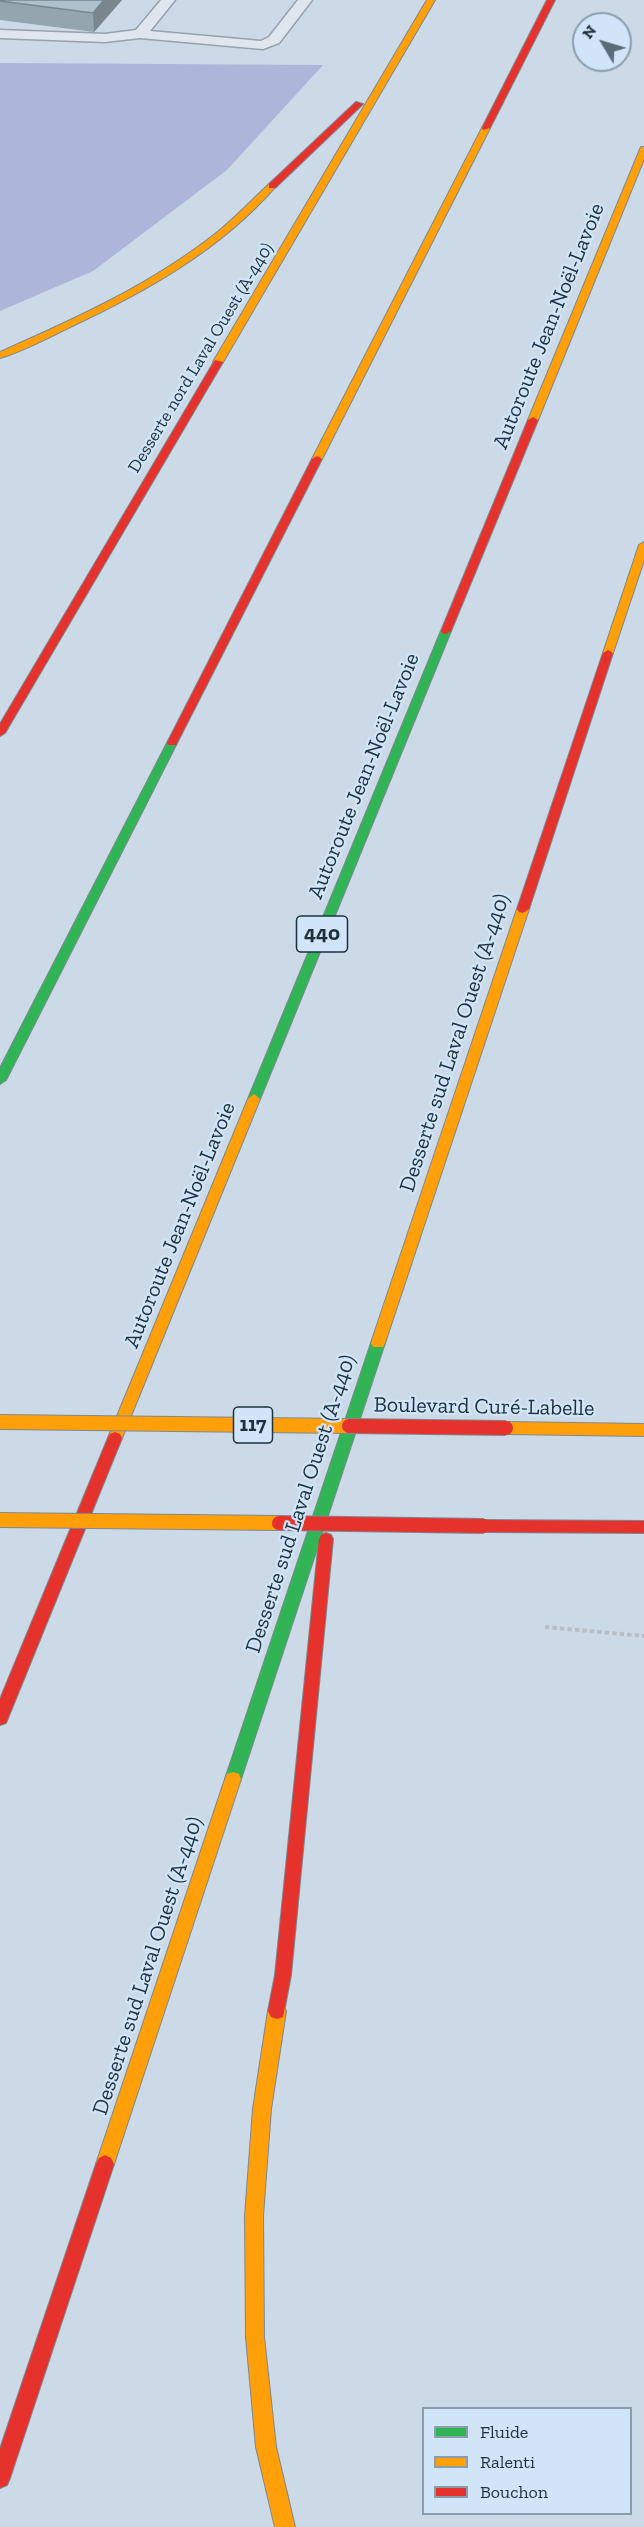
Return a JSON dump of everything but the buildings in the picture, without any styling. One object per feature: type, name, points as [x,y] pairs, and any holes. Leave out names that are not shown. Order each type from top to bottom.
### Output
[{"type":"main road","name":"Desserte nord Laval Ouest (A-440)","points":[[0,733],[431,0]]},
{"type":"main road","points":[[0,1080],[551,0]]},
{"type":"main road","points":[[0,355],[106,306],[174,267],[219,236],[386,79]]},
{"type":"main road","name":"Autoroute Jean-Noël-Lavoie","points":[[0,1718],[644,149]]},
{"type":"main road","name":"Desserte sud Laval Ouest (A-440)","points":[[0,2478],[644,545]]},
{"type":"main road","name":"Boulevard Curé-Labelle","points":[[0,1422],[644,1430]]},
{"type":"main road","points":[[285,2527],[266,2447],[259,2377],[255,2304],[255,2206],[262,2109],[283,1974],[332,1477]]},
{"type":"main road","points":[[0,1520],[644,1527]]},
{"type":"main road","points":[[574,1526],[624,1542]]},
{"type":"lane","points":[[140,34],[168,0]]},
{"type":"lane","points":[[0,34],[105,38],[140,34],[263,45],[274,40],[304,0]]},
{"type":"path","points":[[545,1627],[644,1636]]},
{"type":"shaded area","points":[[0,63],[323,65],[227,170],[93,271],[0,311]]},
{"type":"traffic: fast","points":[[254,1099],[446,631]]},
{"type":"traffic: fast","points":[[0,1080],[172,743]]},
{"type":"traffic: fast","points":[[233,1779],[378,1343]]},
{"type":"traffic: slow","points":[[218,362],[431,0]]},
{"type":"traffic: slow","points":[[317,459],[486,128]]},
{"type":"traffic: slow","points":[[533,420],[644,149]]},
{"type":"traffic: slow","points":[[0,355],[85,317],[167,272],[225,230],[272,186]]},
{"type":"traffic: slow","points":[[608,653],[644,545]]},
{"type":"traffic: slow","points":[[378,1343],[523,909]]},
{"type":"traffic: slow","points":[[115,1438],[254,1099]]},
{"type":"traffic: slow","points":[[0,1422],[349,1426]]},
{"type":"traffic: slow","points":[[506,1428],[644,1430]]},
{"type":"traffic: slow","points":[[0,1520],[279,1523]]},
{"type":"traffic: slow","points":[[105,2164],[233,1779]]},
{"type":"traffic: slow","points":[[277,2011],[262,2109],[254,2216],[255,2337],[266,2447],[285,2527]]},
{"type":"traffic: jam","points":[[486,128],[551,0]]},
{"type":"traffic: jam","points":[[272,186],[359,104]]},
{"type":"traffic: jam","points":[[0,733],[218,362]]},
{"type":"traffic: jam","points":[[446,631],[533,420]]},
{"type":"traffic: jam","points":[[172,743],[317,459]]},
{"type":"traffic: jam","points":[[523,909],[608,653]]},
{"type":"traffic: jam","points":[[349,1426],[506,1428]]},
{"type":"traffic: jam","points":[[0,1718],[115,1438]]},
{"type":"traffic: jam","points":[[279,1523],[484,1526]]},
{"type":"traffic: jam","points":[[484,1526],[644,1527]]},
{"type":"traffic: jam","points":[[277,2011],[283,1975],[326,1539]]},
{"type":"traffic: jam","points":[[0,2478],[105,2164]]}]
